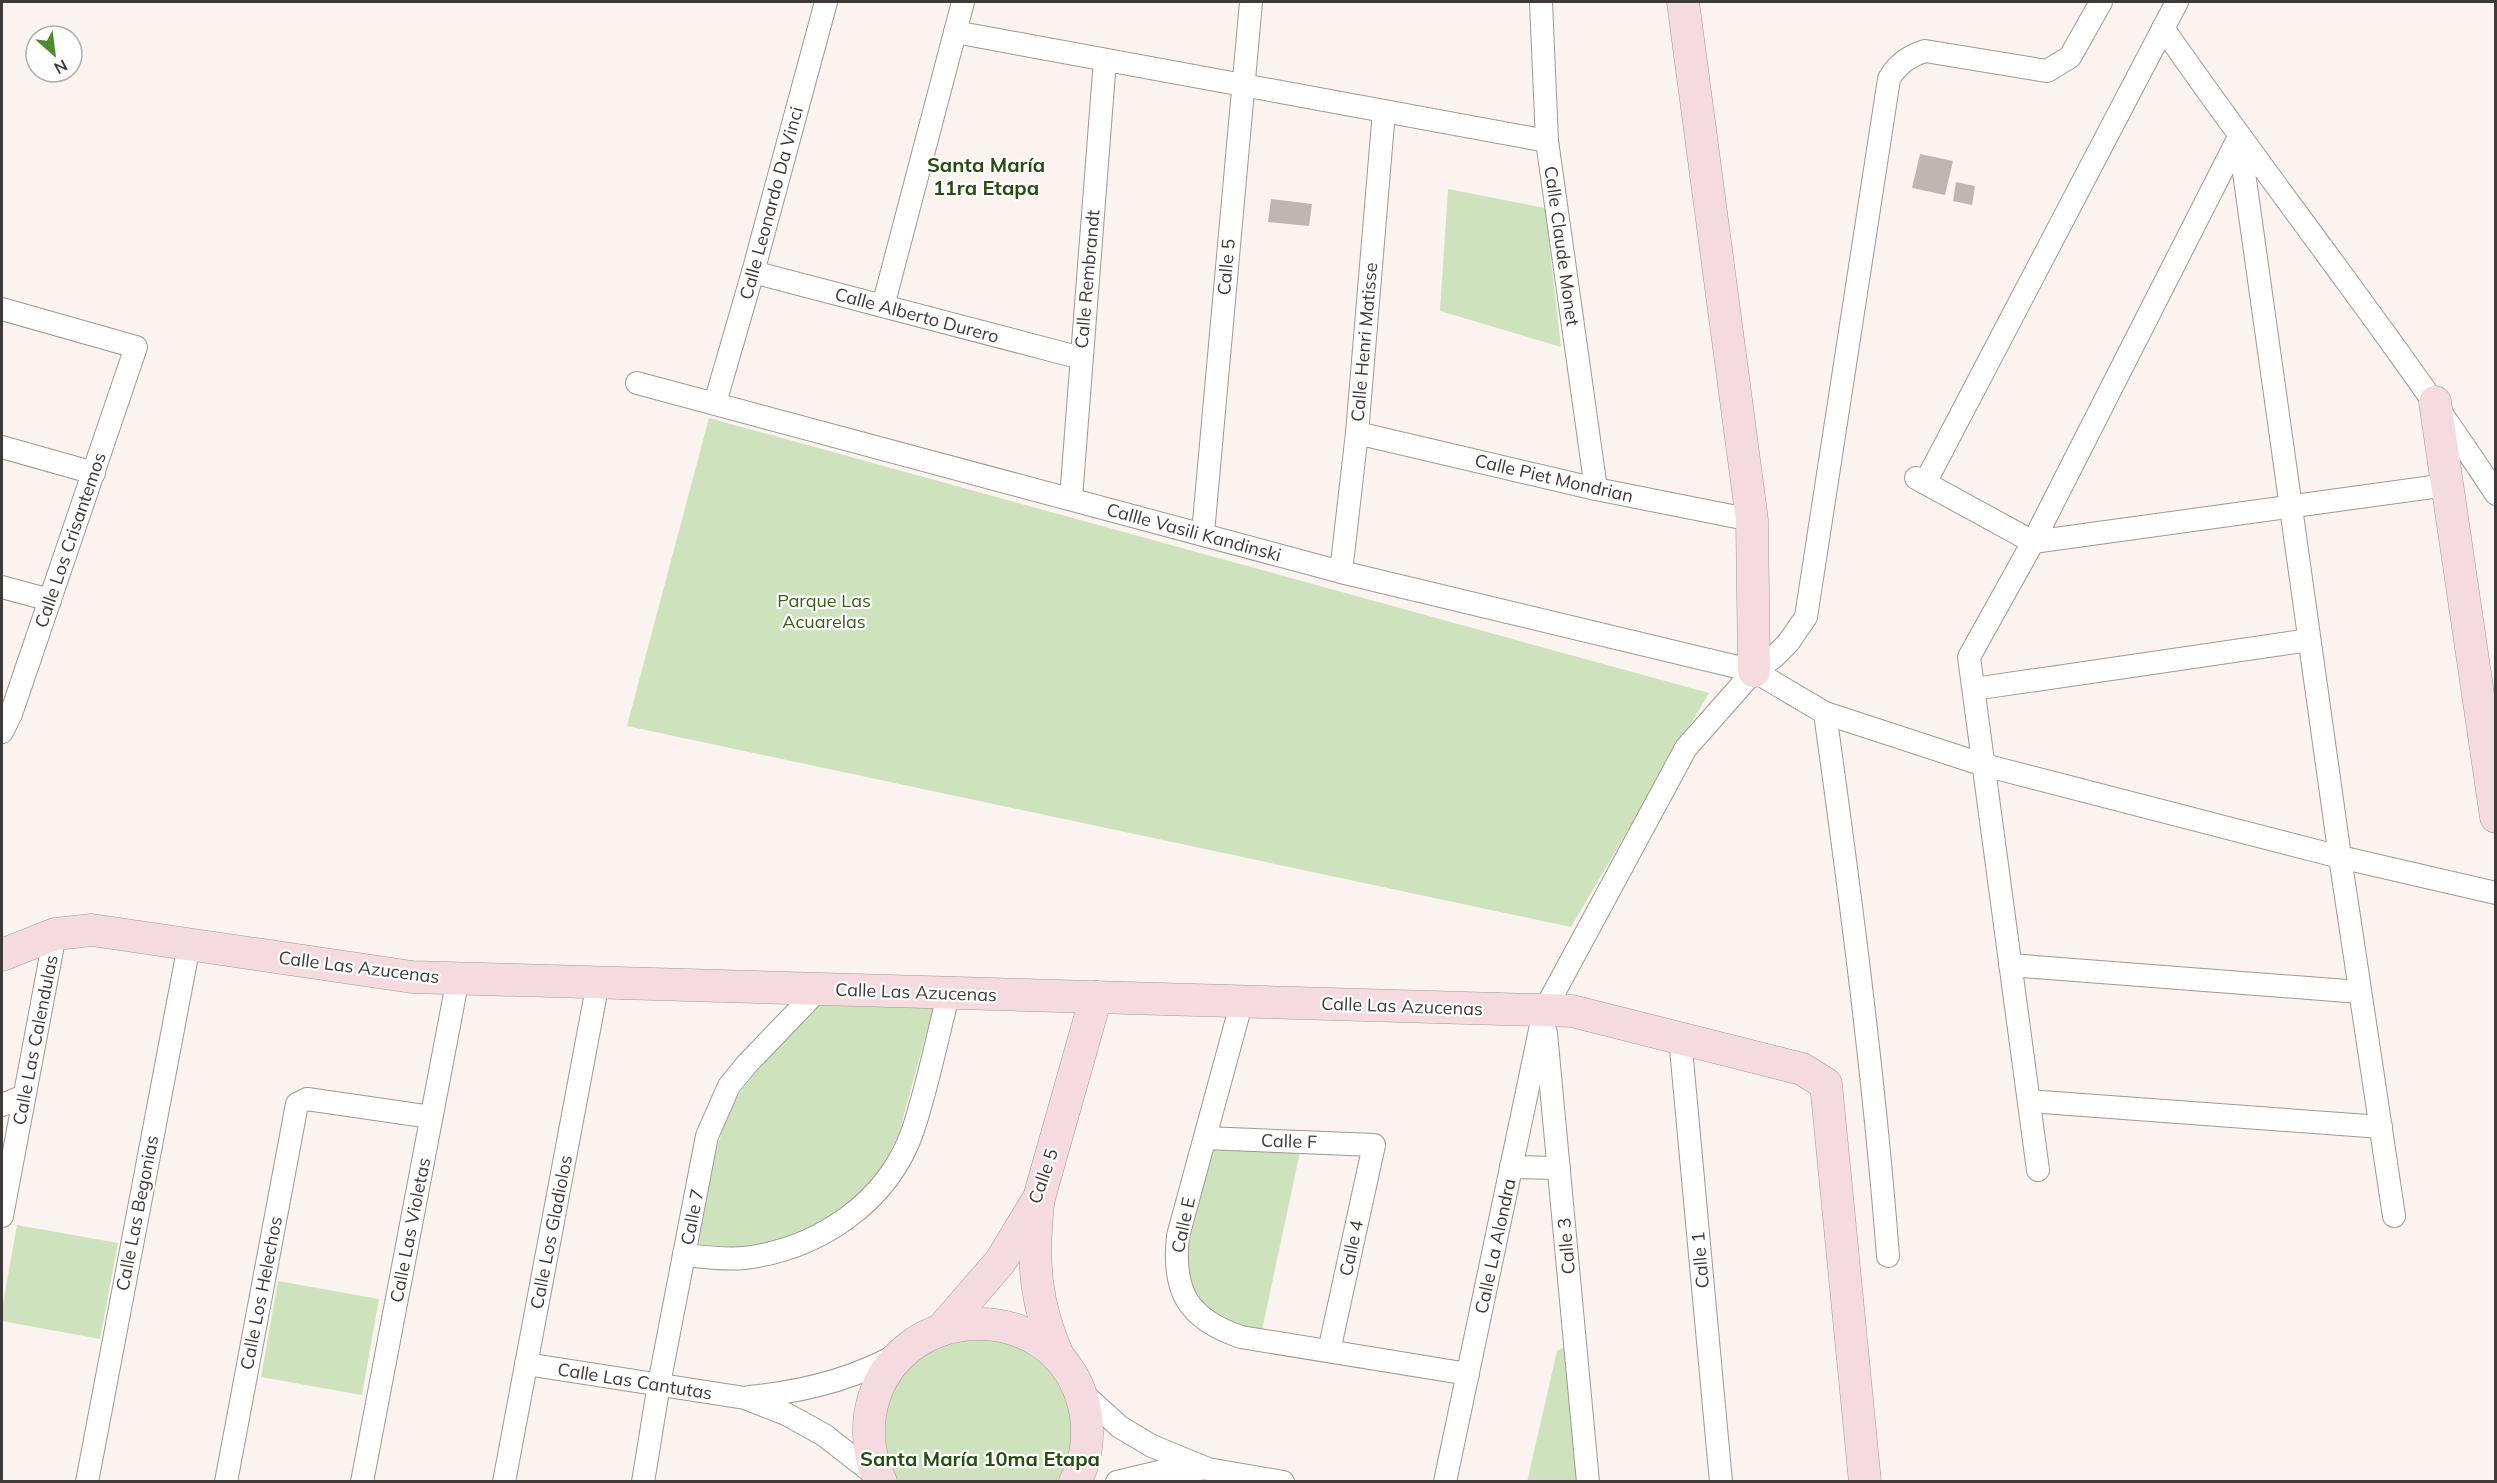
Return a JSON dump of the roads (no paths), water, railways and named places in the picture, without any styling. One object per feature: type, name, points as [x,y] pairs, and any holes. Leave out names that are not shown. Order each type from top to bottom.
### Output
[{"type":"street","name":"Calle Leonardo Da Vinci","points":[[715,403],[826,2]]},
{"type":"street","points":[[883,306],[963,2]]},
{"type":"street","name":"Calle 5","points":[[1203,533],[1251,2]]},
{"type":"street","name":"Calle Claude Monet","points":[[1541,2],[1547,141],[1596,489]]},
{"type":"street","points":[[1681,2],[1752,520],[1754,670]]},
{"type":"street","name":"Calle La Alondra","points":[[1445,1482],[1544,1011],[1686,748],[1754,670],[1774,657],[1788,643],[1806,617],[1889,79],[1893,70],[1906,58],[1925,51],[2047,71],[2070,57],[2101,2]]},
{"type":"street","points":[[2177,2],[1921,481],[2032,542],[2447,485]]},
{"type":"street","points":[[2163,28],[2239,137],[2435,402],[2496,494]]},
{"type":"street","points":[[955,32],[1547,141]]},
{"type":"street","name":"Calle Rembrandt","points":[[1071,498],[1105,60]]},
{"type":"street","name":"Calle Henri Matisse","points":[[1341,572],[1357,433],[1384,111]]},
{"type":"street","points":[[2239,137],[2340,857],[2394,1216]]},
{"type":"street","points":[[2038,1170],[1969,657],[2032,542],[2239,137]]},
{"type":"street","name":"Calle Alberto Durero","points":[[753,272],[1081,358]]},
{"type":"street","name":"Calle Los Crisantemos","points":[[2,309],[136,347],[11,714],[2,732]]},
{"type":"street","name":"Callle Vasili Kandinski","points":[[637,383],[1203,533],[1341,572],[1754,670],[1825,712],[1984,765],[2340,857],[2496,893]]},
{"type":"street","points":[[2435,402],[2496,817]]},
{"type":"street","name":"Calle Piet Mondrian","points":[[1357,433],[1596,489],[1752,520]]},
{"type":"street","points":[[2,447],[94,473]]},
{"type":"street","points":[[2,586],[50,600]]},
{"type":"street","points":[[1974,689],[2309,640]]},
{"type":"street","points":[[1825,712],[1860,965],[1879,1136],[1888,1256]]},
{"type":"street","name":"Calle Las Azucenas","points":[[2,955],[55,934],[92,930],[412,977],[1572,1011],[1802,1070],[1826,1084],[1865,1482]]},
{"type":"street","name":"Calle Las Calendulas","points":[[2,1216],[55,934]]},
{"type":"street","name":"Calle Las Begonias","points":[[87,1482],[189,945]]},
{"type":"street","points":[[2010,965],[2360,992]]},
{"type":"street","name":"Calle Las Violetas","points":[[362,1482],[458,978]]},
{"type":"street","name":"Calle Los Gladiolos","points":[[504,1482],[598,982]]},
{"type":"street","name":"Calle 7","points":[[643,1482],[659,1384],[707,1136],[729,1086],[819,989]]},
{"type":"street","points":[[684,1255],[741,1258],[773,1254],[804,1244],[833,1229],[860,1209],[881,1186],[899,1159],[912,1131],[950,992]]},
{"type":"street","name":"Calle 5","points":[[941,1330],[1000,1262],[1039,1198],[1096,997]]},
{"type":"street","name":"Calle E","points":[[1242,1001],[1178,1236],[1175,1263],[1180,1289],[1195,1312],[1216,1329],[1241,1337],[1468,1374]]},
{"type":"street","name":"Calle 3","points":[[1544,1011],[1588,1482]]},
{"type":"street","name":"Calle 1","points":[[1680,1038],[1721,1482]]},
{"type":"street","points":[[2,1105],[24,1096]]},
{"type":"street","name":"Calle Los Helechos","points":[[226,1482],[297,1104],[307,1099],[431,1117]]},
{"type":"street","points":[[2029,1101],[2381,1127]]},
{"type":"street","name":"Calle F","points":[[1205,1138],[1374,1144]]},
{"type":"street","name":"Calle 4","points":[[1329,1351],[1374,1144]]},
{"type":"street","points":[[1511,1167],[1559,1168]]},
{"type":"street","points":[[1039,1198],[1034,1272],[1040,1308],[1060,1359],[1079,1390],[1128,1432],[1152,1446],[1208,1469]]},
{"type":"street","points":[[880,1480],[869,1443],[872,1408],[885,1375],[909,1348],[941,1330],[968,1324],[996,1324],[1031,1336],[1060,1359]]},
{"type":"street","name":"Calle Las Cantutas","points":[[745,1398],[774,1395],[827,1384],[878,1365],[909,1348]]},
{"type":"street","name":"Calle Las Cantutas","points":[[526,1364],[745,1398],[786,1414],[824,1435],[880,1480]]},
{"type":"street","points":[[1075,1482],[1087,1443],[1087,1425],[1079,1390]]},
{"type":"street","points":[[1117,1482],[1163,1471],[1208,1469],[1283,1482]]},
{"type":"district","name":"Santa María 11ra Etapa","points":[[986,176]]},
{"type":"district","name":"Santa María 10ma Etapa","points":[[980,1458]]},
{"type":"park label","name":"Parque Las Acuarelas","points":[[824,610]]}]
